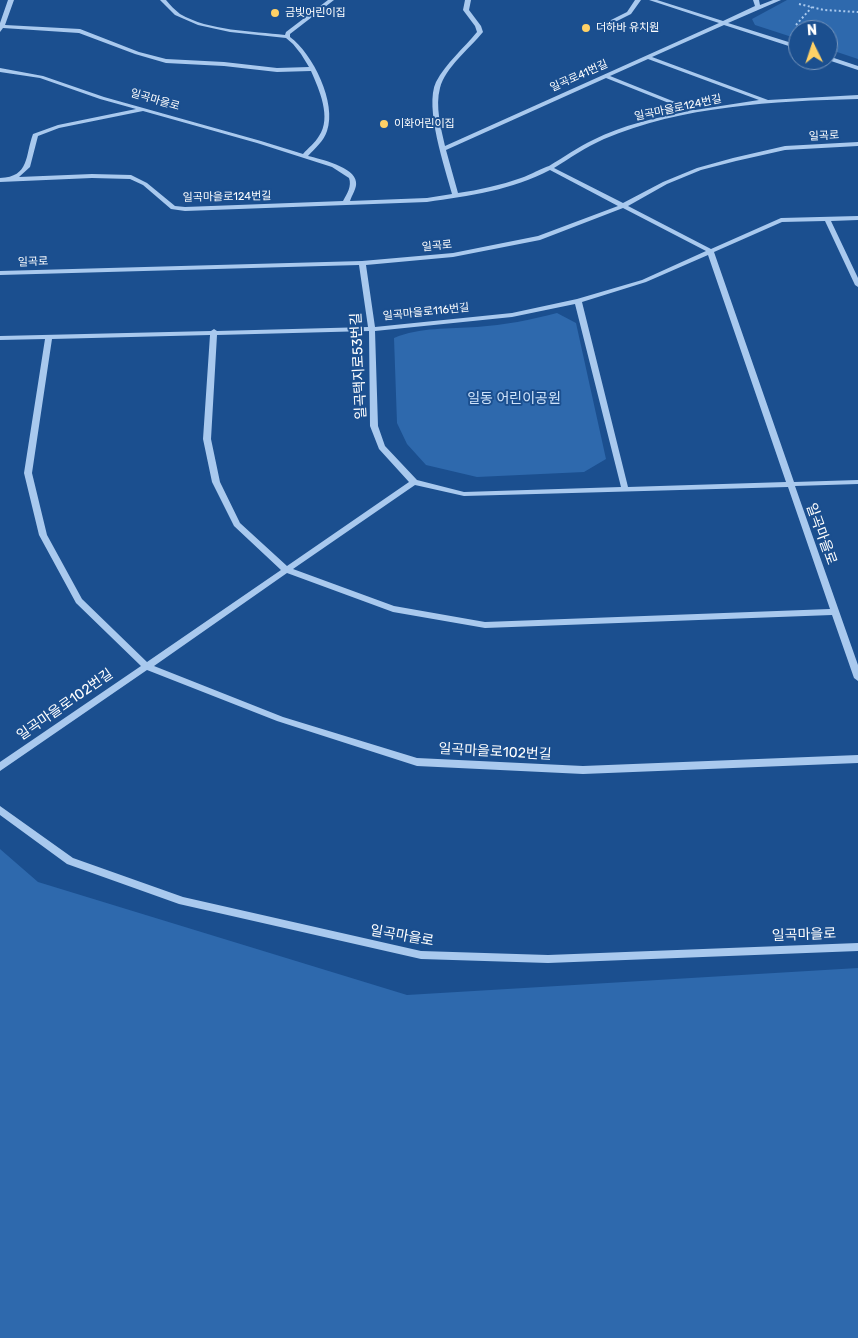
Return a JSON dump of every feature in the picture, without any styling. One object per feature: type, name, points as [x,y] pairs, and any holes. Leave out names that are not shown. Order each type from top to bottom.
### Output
[{"type":"street","points":[[12,0],[1,28],[80,31],[137,53],[166,61],[224,64],[277,70],[312,69]]},
{"type":"street","points":[[163,0],[177,14],[191,20],[217,27],[287,36],[295,41],[319,81],[327,123],[324,134],[303,157],[346,171],[354,177],[355,183],[345,204]]},
{"type":"street","points":[[287,36],[295,27],[331,0]]},
{"type":"street","points":[[456,196],[443,149],[436,103],[436,87],[480,32],[478,26],[466,10],[468,0]]},
{"type":"street","points":[[605,25],[629,12],[638,0]]},
{"type":"street","points":[[652,0],[788,44]]},
{"type":"street","points":[[756,0],[758,7]]},
{"type":"street","name":"일곡로41번길","points":[[443,149],[758,7],[778,0]]},
{"type":"street","points":[[647,57],[768,101]]},
{"type":"street","points":[[838,61],[858,68]]},
{"type":"street","name":"일곡마을로","points":[[0,70],[42,77],[144,110],[303,157]]},
{"type":"street","points":[[605,76],[696,112]]},
{"type":"street","name":"일곡마을로124번길","points":[[0,180],[92,176],[131,177],[145,184],[173,208],[185,209],[418,201],[456,196],[535,175],[578,148],[649,122],[696,112],[768,101],[858,96]]},
{"type":"street","points":[[12,180],[27,167],[35,135],[58,127],[144,110]]},
{"type":"street","name":"일곡로","points":[[0,273],[362,263],[453,255],[540,238],[623,206],[665,183],[699,169],[735,159],[785,148],[858,144]]},
{"type":"street","points":[[548,167],[710,251],[789,484]]},
{"type":"street","name":"일곡마을로116번길","points":[[0,338],[214,331],[372,329],[512,315],[578,301],[644,282],[781,220],[858,218]]},
{"type":"street","points":[[827,219],[858,285]]},
{"type":"street","name":"일곡택지로53번길","points":[[362,263],[372,329],[374,426],[382,447],[414,482]]},
{"type":"street","points":[[578,301],[626,489]]},
{"type":"street","points":[[214,331],[207,439],[216,482],[237,524],[286,570],[393,610],[485,625],[835,612]]},
{"type":"street","name":"일곡마을로102번길","points":[[49,336],[28,473],[43,535],[79,601],[146,666],[280,719],[417,762],[583,770],[858,759]]},
{"type":"street","points":[[414,482],[464,494],[858,482]]},
{"type":"street","name":"일곡마을로102번길","points":[[0,767],[414,482]]},
{"type":"street","name":"일곡마을로","points":[[789,484],[858,678]]},
{"type":"street","name":"일곡마을로","points":[[0,810],[70,861],[183,901],[420,956],[548,959],[858,947]]},
{"type":"path","points":[[795,3],[824,10],[858,12]]},
{"type":"green space","points":[[787,0],[858,0],[858,59],[838,52],[838,20],[788,20],[788,36],[755,25],[752,19]]},
{"type":"green space","name":"일동 어린이공원","points":[[557,313],[576,323],[606,459],[584,472],[477,477],[426,465],[407,444],[397,423],[394,338],[424,330],[497,325]]},
{"type":"green space","points":[[0,849],[38,882],[407,995],[858,968],[858,1338],[0,1338]]},
{"type":"place","name":"금빛어린이집","points":[[275,13]]},
{"type":"place","name":"더하바 유치원","points":[[586,28]]},
{"type":"place","name":"이화어린이집","points":[[384,124]]}]
